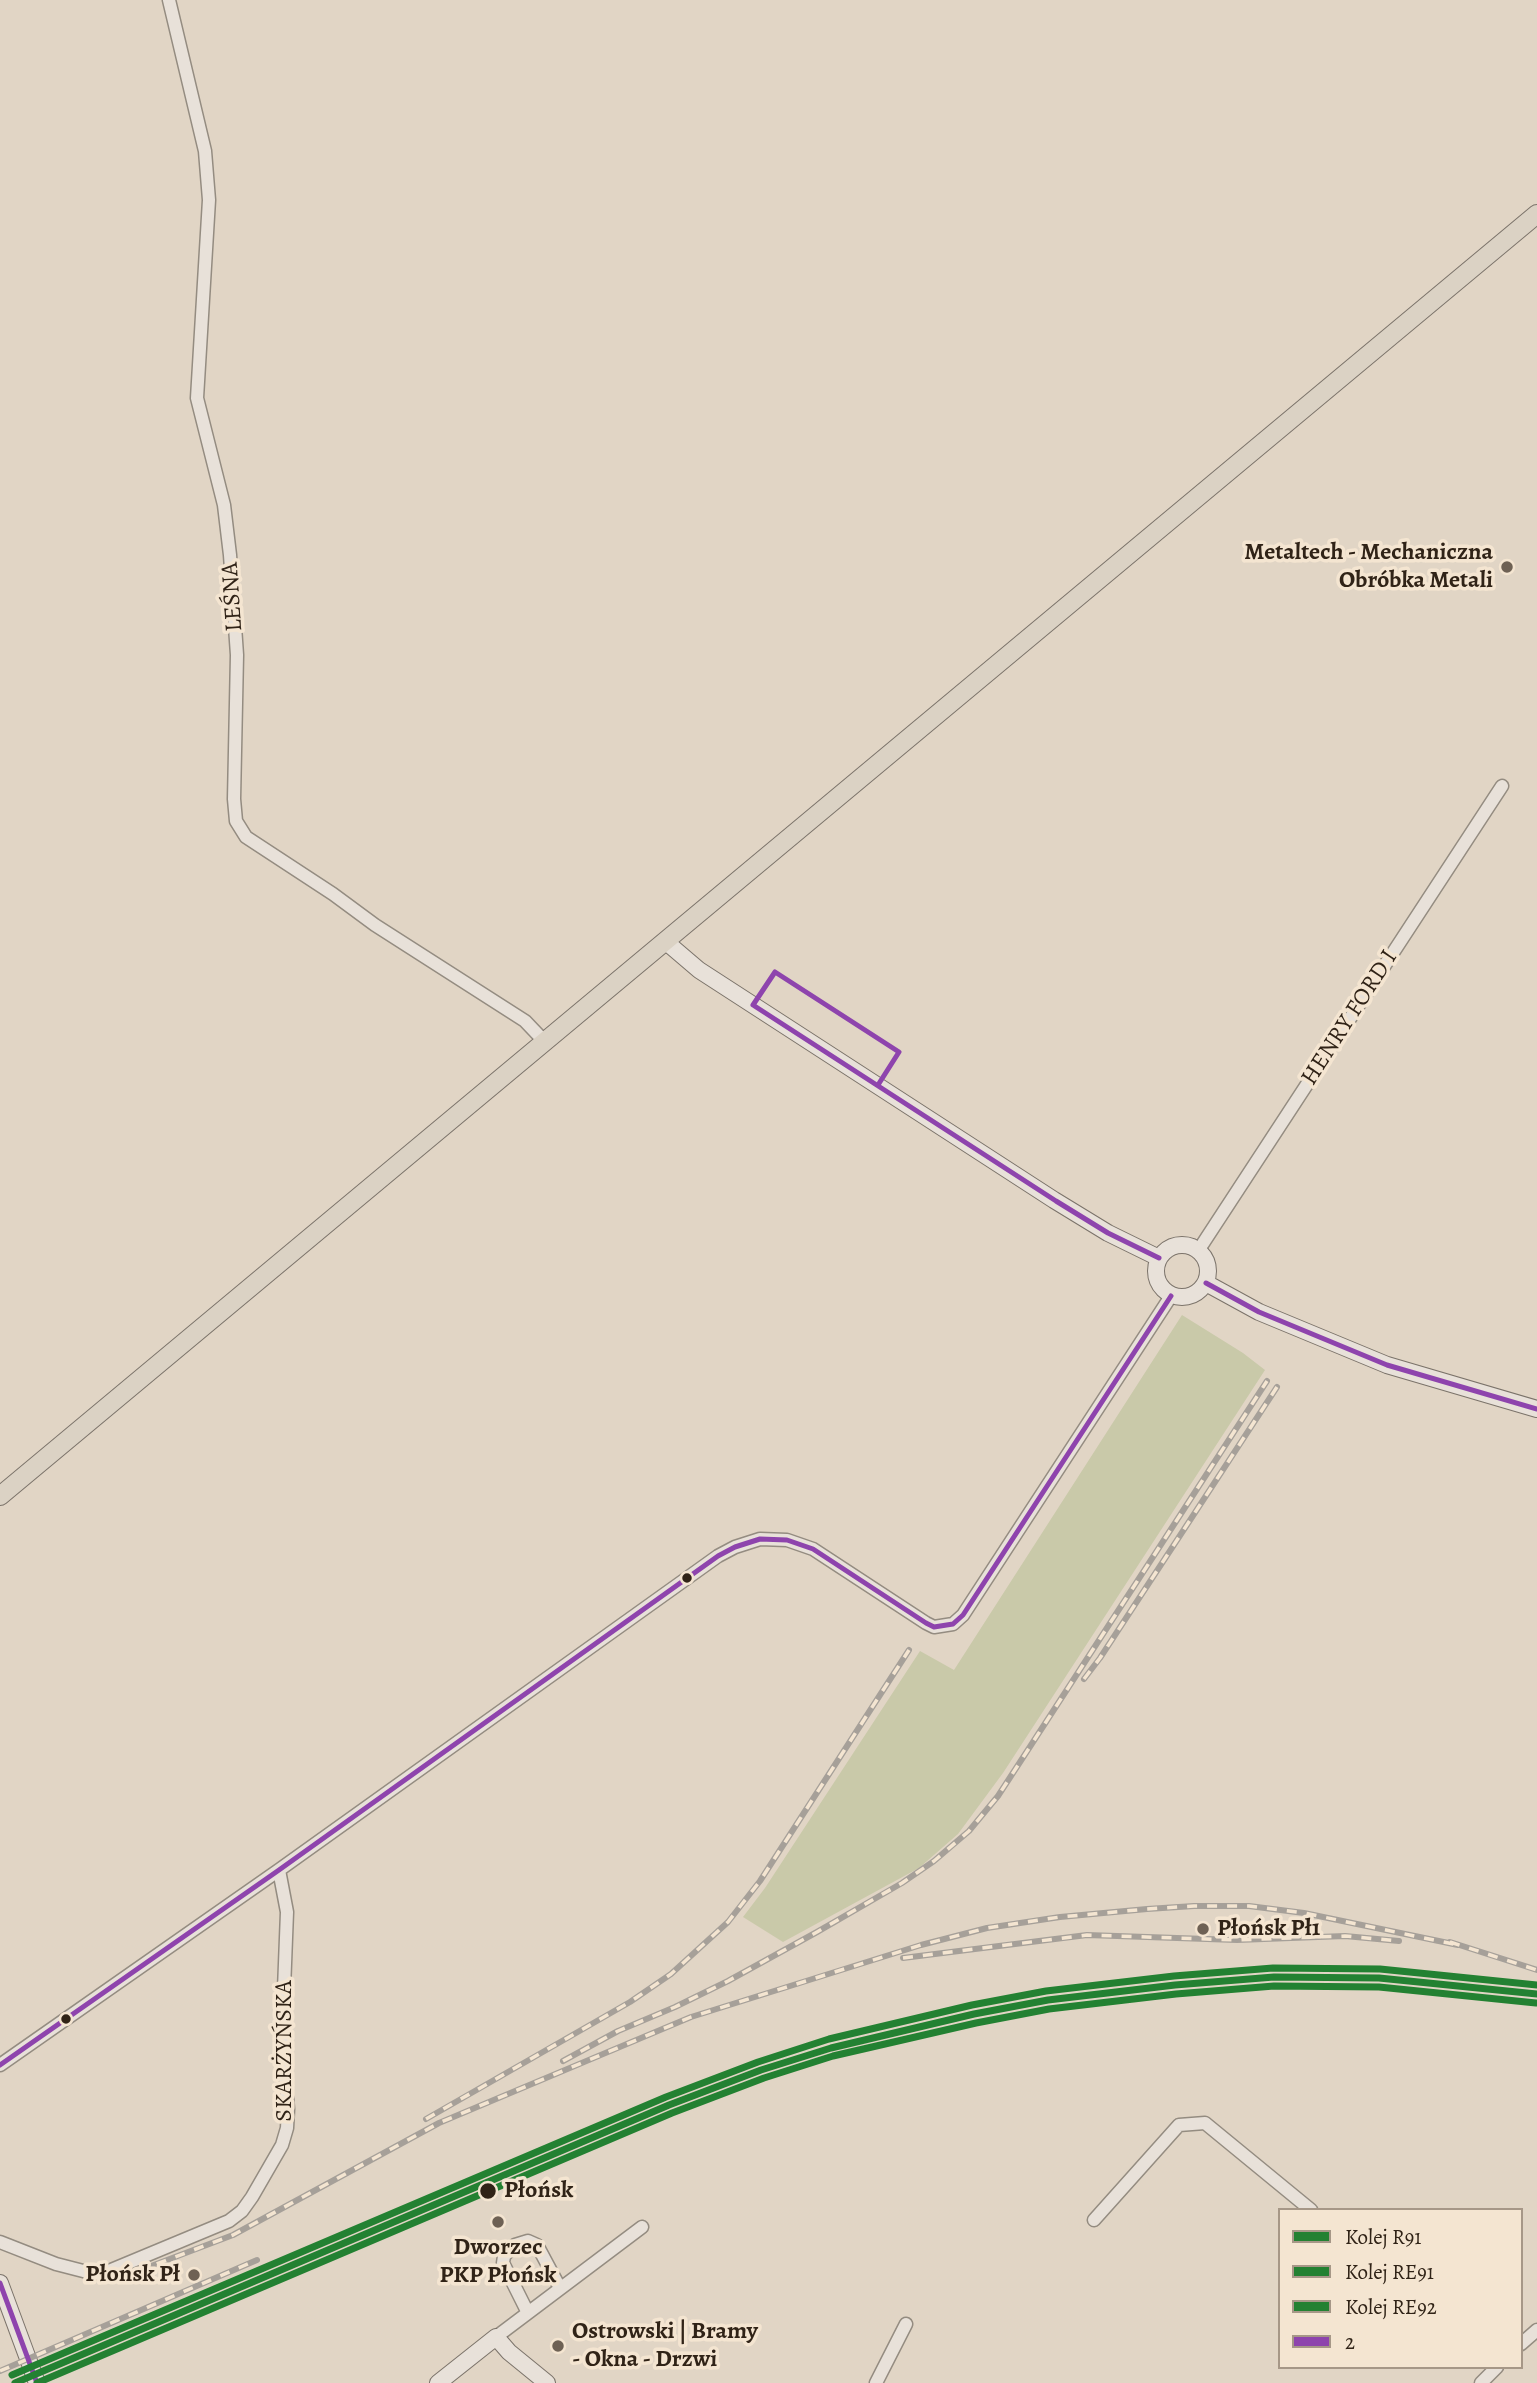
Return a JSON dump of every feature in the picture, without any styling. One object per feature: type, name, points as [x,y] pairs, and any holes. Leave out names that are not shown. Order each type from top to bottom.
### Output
[{"type":"main road","points":[[0,1496],[1537,214]]},
{"type":"street","name":"LEŚNA","points":[[169,0],[205,151],[209,200],[197,398],[224,505],[230,555],[237,655],[234,799],[236,821],[246,836],[375,925],[525,1021],[545,1041]]},
{"type":"street","name":"HENRY FORD I","points":[[1198,1251],[1502,786]]},
{"type":"street","points":[[665,941],[699,970],[1054,1200],[1108,1233],[1159,1258]]},
{"type":"street","points":[[1190,1246],[1198,1251],[1207,1262],[1206,1283],[1196,1294],[1184,1298],[1171,1296],[1163,1291],[1155,1276],[1159,1258],[1172,1247],[1190,1246]]},
{"type":"street","points":[[1206,1283],[1259,1312],[1387,1365],[1537,1409]]},
{"type":"street","points":[[0,2065],[279,1870],[718,1556],[735,1547],[760,1539],[787,1539],[813,1549],[926,1623],[934,1627],[953,1624],[963,1615],[1171,1296]]},
{"type":"street","name":"SKARŻYŃSKA","points":[[0,2242],[56,2264],[91,2273],[104,2273],[229,2221],[242,2211],[282,2145],[287,2128],[282,2040],[287,1912],[279,1870]]},
{"type":"street","points":[[1094,2220],[1179,2125],[1206,2123],[1309,2208]]},
{"type":"street","points":[[438,2383],[642,2227]]},
{"type":"street","points":[[528,2313],[503,2263],[504,2256],[515,2245],[528,2241],[537,2245],[560,2288]]},
{"type":"street","points":[[0,2283],[37,2383]]},
{"type":"street","points":[[881,2381],[906,2324]]},
{"type":"street","points":[[1523,2342],[1537,2330]]},
{"type":"street","points":[[496,2337],[509,2352],[547,2383]]},
{"type":"green space","points":[[1182,1315],[1265,1370],[1003,1773],[958,1834],[919,1868],[783,1942],[743,1917],[765,1888],[920,1651],[954,1670]]},
{"type":"railway","points":[[563,2061],[618,2031],[728,1981],[817,1932],[902,1883],[934,1861],[969,1831],[998,1796],[1267,1381]]},
{"type":"railway","points":[[1084,1679],[1277,1387]]},
{"type":"railway","points":[[426,2119],[630,2002],[671,1974],[728,1922],[760,1881],[909,1650]]},
{"type":"railway","points":[[138,2271],[233,2235],[439,2123],[691,2017],[921,1945],[987,1928],[1060,1917],[1147,1909],[1249,1906],[1304,1913],[1458,1945]]},
{"type":"railway","points":[[903,1958],[1087,1935],[1237,1940],[1345,1936],[1399,1941]]},
{"type":"railway","points":[[1450,1942],[1537,1970]]},
{"type":"railway","points":[[0,2371],[257,2260]]},
{"type":"rail line","name":"RE92","points":[[12,2375],[666,2097],[758,2062],[829,2039],[972,2005],[1046,1991],[1273,1968],[1380,1969],[1537,1985]]},
{"type":"rail line","name":"R91","points":[[15,2383],[669,2105],[761,2070],[831,2048],[974,2014],[1048,2000],[1274,1977],[1379,1978],[1537,1994]]},
{"type":"rail line","name":"RE91","points":[[37,2383],[672,2113],[764,2078],[833,2056],[1049,2009],[1274,1986],[1379,1987],[1536,2003]]},
{"type":"transit line","name":"2","points":[[753,1005],[775,972],[899,1052],[878,1085]]},
{"type":"transit line","name":"2","points":[[753,1005],[1056,1201],[1108,1233],[1159,1258]]},
{"type":"transit line","name":"2","points":[[1206,1283],[1259,1312],[1387,1365],[1537,1409]]},
{"type":"transit line","name":"2","points":[[0,2065],[279,1870],[718,1556],[735,1547],[760,1539],[787,1540],[813,1549],[926,1623],[934,1627],[953,1624],[963,1615],[1171,1296]]},
{"type":"transit line","name":"2","points":[[0,2283],[37,2383]]},
{"type":"place","name":"Metaltech - Mechaniczna Obróbka Metali","points":[[1507,567]]},
{"type":"place","name":"Płońsk Pł1","points":[[1203,1929]]},
{"type":"place","name":"Płońsk","points":[[488,2191]]},
{"type":"place","name":"Dworzec PKP Płońsk","points":[[498,2222]]},
{"type":"place","name":"Płońsk Pł","points":[[194,2275]]},
{"type":"place","name":"Ostrowski | Bramy - Okna - Drzwi","points":[[558,2346]]}]
